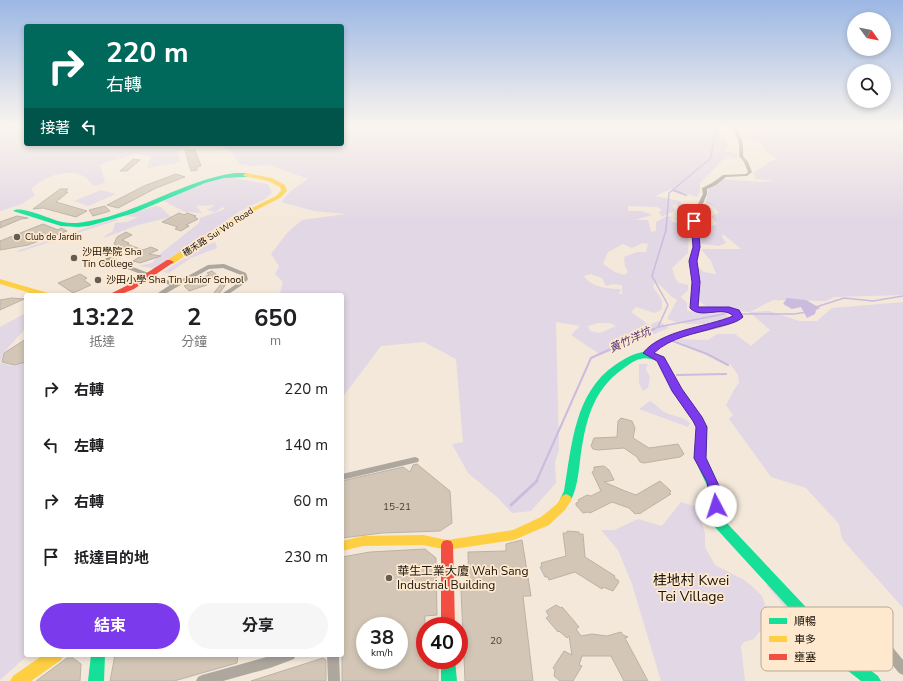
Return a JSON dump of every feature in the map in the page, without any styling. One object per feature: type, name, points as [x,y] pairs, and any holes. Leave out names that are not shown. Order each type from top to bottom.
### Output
[{"type":"street","points":[[344,546],[363,541],[423,540],[448,545],[514,535],[536,526],[554,514],[566,499],[573,482],[582,418],[592,393],[602,379],[615,368],[630,359],[647,353],[658,344],[672,337],[723,323],[738,317],[736,312],[731,310],[697,310],[694,305],[696,282],[693,261],[697,247],[694,218],[705,195],[704,188],[714,184],[725,176],[746,176],[750,172],[746,161],[742,157]]},
{"type":"street","name":"穗禾路 Sui Wo Road","points":[[16,211],[25,211],[55,224],[78,225],[134,210],[199,182],[222,176],[240,174],[258,176],[274,180],[282,185],[284,191],[278,198],[243,215],[152,275],[117,293]]},
{"type":"street","points":[[114,262],[152,275],[175,285]]},
{"type":"street","points":[[161,293],[208,267],[224,266],[244,274],[245,279],[243,282],[226,293]]},
{"type":"street","points":[[0,281],[39,293]]},
{"type":"street","points":[[647,353],[661,359],[678,391],[692,409],[700,424],[702,432],[700,458],[715,490],[716,516],[720,526],[732,536],[796,607]]},
{"type":"street","points":[[344,477],[415,460]]},
{"type":"street","points":[[448,545],[448,617]]},
{"type":"street","points":[[18,681],[53,657]]},
{"type":"street","points":[[96,681],[98,657]]},
{"type":"street","points":[[202,681],[284,657]]},
{"type":"street","points":[[333,657],[334,681]]},
{"type":"street","points":[[893,657],[903,669]]},
{"type":"street","points":[[448,669],[449,681]]},
{"type":"street","points":[[860,671],[873,681]]},
{"type":"shaded area","points":[[0,157],[126,157],[100,164],[105,183],[94,186],[86,178],[79,174],[64,173],[56,175],[49,177],[31,189],[35,195],[22,204],[0,211]]},
{"type":"shaded area","points":[[151,157],[179,157],[181,161],[176,163],[147,168]]},
{"type":"shaded area","points":[[235,157],[726,157],[700,183],[700,190],[697,197],[671,189],[655,196],[680,201],[689,225],[683,228],[686,230],[688,236],[688,253],[672,268],[675,278],[679,283],[688,285],[688,290],[681,297],[687,303],[687,311],[710,314],[727,312],[728,319],[713,323],[690,324],[675,322],[667,319],[677,300],[655,282],[653,287],[662,300],[662,309],[655,313],[636,307],[631,312],[649,325],[659,321],[669,328],[601,355],[571,335],[580,326],[556,322],[559,450],[555,462],[556,483],[531,511],[512,513],[497,497],[468,473],[452,444],[463,442],[456,359],[424,342],[381,346],[344,395],[344,293],[280,293],[283,282],[275,274],[279,266],[271,254],[287,233],[302,220],[346,214],[314,211],[281,202],[291,191],[308,179],[270,165],[250,166],[239,164]],"holes":[[[677,204],[680,213],[676,219],[678,223],[673,222],[670,219],[673,217],[667,216],[656,222],[656,231],[651,232],[648,220],[635,220],[652,215],[642,211],[628,211],[628,206],[657,207],[662,210],[659,212],[662,217],[675,210],[672,206]],[[643,243],[648,244],[646,252],[637,252],[624,257],[625,266],[628,272],[624,275],[615,272],[603,264],[608,252],[623,244],[632,248]],[[591,274],[602,278],[606,286],[613,284],[622,285],[622,294],[619,294],[621,289],[605,288],[591,283],[584,276]],[[598,323],[610,323],[616,326],[600,333],[590,331],[588,326]]]},
{"type":"shaded area","points":[[774,157],[903,157],[903,295],[834,297],[826,301],[773,300],[750,312],[769,311],[799,321],[817,321],[832,308],[903,302],[903,608],[842,539],[839,524],[806,488],[771,477],[729,419],[733,415],[726,405],[739,383],[738,375],[731,365],[673,339],[708,340],[717,334],[735,334],[751,346],[770,330],[749,312],[708,308],[698,300],[694,264],[704,272],[716,274],[711,261],[701,249],[741,249],[723,234],[722,237],[726,243],[719,246],[694,243],[697,223],[709,227],[717,224],[711,216],[719,213],[714,207],[706,203],[709,186],[721,179],[760,182],[776,181],[756,179],[753,173],[769,162],[777,159]]},
{"type":"shaded area","points":[[226,177],[268,184],[272,193],[265,199],[240,211],[157,269],[139,266],[152,263],[160,254],[199,223],[200,218],[225,209],[223,207],[215,212],[207,210],[215,205],[196,206],[202,213],[185,212],[164,201],[202,183]]},
{"type":"shaded area","points":[[101,190],[116,194],[88,206],[74,201]]},
{"type":"shaded area","points":[[156,206],[161,207],[171,217],[138,225],[104,238],[113,231],[115,223],[127,222],[138,217],[121,216]]},
{"type":"shaded area","points":[[116,218],[118,220],[19,252],[17,251]]},
{"type":"shaded area","points":[[215,242],[217,248],[191,258],[169,273],[163,272],[204,246]]},
{"type":"shaded area","points":[[787,298],[806,300],[820,308],[816,310],[815,314],[807,318],[801,307],[792,309],[783,304]]},
{"type":"shaded area","points":[[24,314],[24,330],[3,353],[0,363],[0,327]]},
{"type":"shaded area","points":[[0,363],[13,366],[24,363],[24,657],[26,657],[0,680]]},
{"type":"shaded area","points":[[639,364],[648,364],[646,369],[650,377],[648,388],[643,391],[639,383]]},
{"type":"shaded area","points":[[650,401],[666,413],[687,420],[690,423],[688,427],[639,409]]},
{"type":"shaded area","points":[[681,502],[697,507],[705,533],[705,547],[715,565],[744,580],[762,596],[766,607],[761,607],[761,630],[754,639],[744,642],[741,646],[745,681],[661,681],[632,584],[618,550],[601,530],[614,530],[638,519],[662,526]]},
{"type":"shaded area","points":[[771,574],[797,607],[785,607],[767,586]]},
{"type":"building","points":[[187,157],[198,157],[201,166],[197,167],[197,170],[191,171]]},
{"type":"building","points":[[133,159],[140,160],[127,171],[120,171]]},
{"type":"building","points":[[176,174],[185,177],[156,188],[118,208],[107,205],[144,186]]},
{"type":"building","points":[[60,189],[68,189],[65,192],[68,192],[56,202],[87,211],[76,217],[43,208],[33,209]]},
{"type":"building","points":[[105,206],[110,211],[93,216],[89,210]]},
{"type":"building","points":[[179,213],[184,215],[187,213],[196,216],[194,217],[198,219],[186,225],[189,226],[181,231],[175,229],[178,227],[162,222]]},
{"type":"building","points":[[17,216],[28,218],[21,219],[0,228],[0,222]]},
{"type":"building","points":[[43,224],[58,230],[61,228],[67,231],[28,245],[0,250],[0,241]]},
{"type":"building","points":[[126,232],[132,235],[122,240],[129,243],[127,244],[143,250],[151,247],[158,250],[149,254],[161,256],[140,263],[133,261],[141,256],[114,244],[117,237]]},
{"type":"building","points":[[212,271],[217,275],[201,284],[207,285],[189,291],[184,286],[197,282],[195,280],[209,275],[207,273]]},
{"type":"building","points":[[80,274],[87,278],[84,280],[91,285],[73,293],[58,283]]},
{"type":"building","points":[[225,279],[230,279],[220,293],[214,293]]},
{"type":"building","points":[[12,298],[24,299],[0,310],[0,300]]},
{"type":"building","points":[[24,340],[24,362],[14,365],[2,362],[4,353]]},
{"type":"building","points":[[621,418],[632,421],[635,428],[633,438],[649,448],[678,444],[684,454],[680,457],[644,463],[640,462],[637,457],[624,448],[593,449],[591,446],[594,438],[617,437],[618,421]]},
{"type":"building","points":[[417,464],[450,491],[452,523],[440,531],[382,533],[344,538],[344,481],[403,467],[410,472],[413,465]]},
{"type":"building","points":[[604,466],[609,470],[614,480],[604,482],[625,491],[636,495],[660,481],[671,491],[669,493],[671,494],[639,514],[635,514],[629,508],[612,502],[590,513],[583,513],[576,503],[579,502],[578,500],[587,495],[591,496],[601,491],[592,472],[594,471],[594,467]]},
{"type":"building","points":[[567,531],[579,532],[579,534],[583,534],[585,557],[615,576],[614,578],[618,580],[619,582],[613,591],[603,587],[602,589],[575,572],[549,580],[548,577],[545,577],[540,567],[542,566],[541,563],[566,556],[563,533],[567,533]]},
{"type":"building","points":[[522,540],[531,596],[523,596],[533,681],[465,681],[464,669],[468,669],[468,617],[462,617],[461,590],[469,590],[468,552],[506,551],[506,544]]},
{"type":"building","name":"華生工業大廈 Wah Sang Industrial Building","points":[[425,549],[436,558],[437,615],[416,617],[416,669],[438,669],[438,681],[342,681],[342,657],[344,657],[344,557],[370,552]]},
{"type":"building","points":[[556,605],[561,608],[562,607],[579,627],[576,629],[581,636],[592,634],[607,636],[621,632],[623,635],[628,637],[625,638],[648,681],[624,681],[611,656],[582,656],[579,665],[582,666],[573,681],[560,681],[554,676],[555,670],[553,668],[564,651],[572,655],[569,636],[567,638],[559,631],[558,632],[546,618],[549,616],[546,611]]},
{"type":"building","points":[[115,657],[238,657],[237,663],[174,681],[110,681]]},
{"type":"building","points":[[67,658],[73,658],[81,664],[80,681],[36,681]]},
{"type":"building","points":[[323,658],[326,660],[326,681],[251,681]]},
{"type":"waterway","name":"黃竹洋坑","points":[[658,327],[668,305],[652,276],[666,230],[669,193],[711,157]]},
{"type":"waterway","points":[[673,190],[686,195]]},
{"type":"waterway","points":[[816,307],[844,298],[873,301],[903,296]]},
{"type":"waterway","points":[[740,314],[794,314],[807,312]]},
{"type":"waterway","points":[[658,327],[724,314]]},
{"type":"waterway","name":"黃竹洋坑","points":[[654,329],[658,327]]},
{"type":"waterway","name":"黃竹洋坑","points":[[536,482],[591,358],[654,329]]},
{"type":"waterway","points":[[665,338],[707,354],[728,365]]},
{"type":"waterway","points":[[677,375],[726,374]]},
{"type":"waterway","name":"黃竹洋坑","points":[[511,505],[536,482]]},
{"type":"traffic: fast","points":[[16,211],[32,214],[61,224],[78,225],[110,218],[131,211],[213,179],[235,175],[246,175]]},
{"type":"traffic: fast","points":[[566,499],[570,491],[578,437],[589,402],[597,387],[609,374],[624,363],[639,356],[646,354],[661,359],[677,391],[702,427],[700,458],[715,490],[717,521],[797,607]]},
{"type":"traffic: fast","points":[[96,681],[98,657]]},
{"type":"traffic: fast","points":[[448,669],[449,681]]},
{"type":"traffic: fast","points":[[860,671],[873,681]]},
{"type":"traffic: slow","points":[[170,262],[246,213],[278,197],[284,191],[283,186],[270,179],[246,175]]},
{"type":"traffic: slow","points":[[0,281],[39,293]]},
{"type":"traffic: slow","points":[[344,546],[363,541],[423,540],[447,545],[514,535],[545,521],[561,507],[566,499]]},
{"type":"traffic: slow","points":[[18,681],[53,657]]},
{"type":"traffic: jam","points":[[117,293],[131,287],[170,262]]},
{"type":"traffic: jam","points":[[447,545],[448,617]]},
{"type":"place","name":"Club de Jardin","points":[[17,237]]},
{"type":"place","name":"沙田學院 Sha Tin College","points":[[74,258]]},
{"type":"place","name":"沙田小學 Sha Tin Junior School","points":[[98,280]]},
{"type":"place","name":"華生工業大廈 Wah Sang Industrial Building","points":[[389,578]]},
{"type":"district","name":"桂地村 Kwei Tei Village","points":[[691,588]]},
{"type":"route","points":[[694,221],[697,247],[693,261],[696,278],[694,308],[699,310],[729,309],[736,312],[738,317],[723,323],[672,337],[658,344],[647,353],[661,359],[678,391],[697,416],[702,427],[699,453],[700,458],[713,482],[716,496],[716,506]]}]
